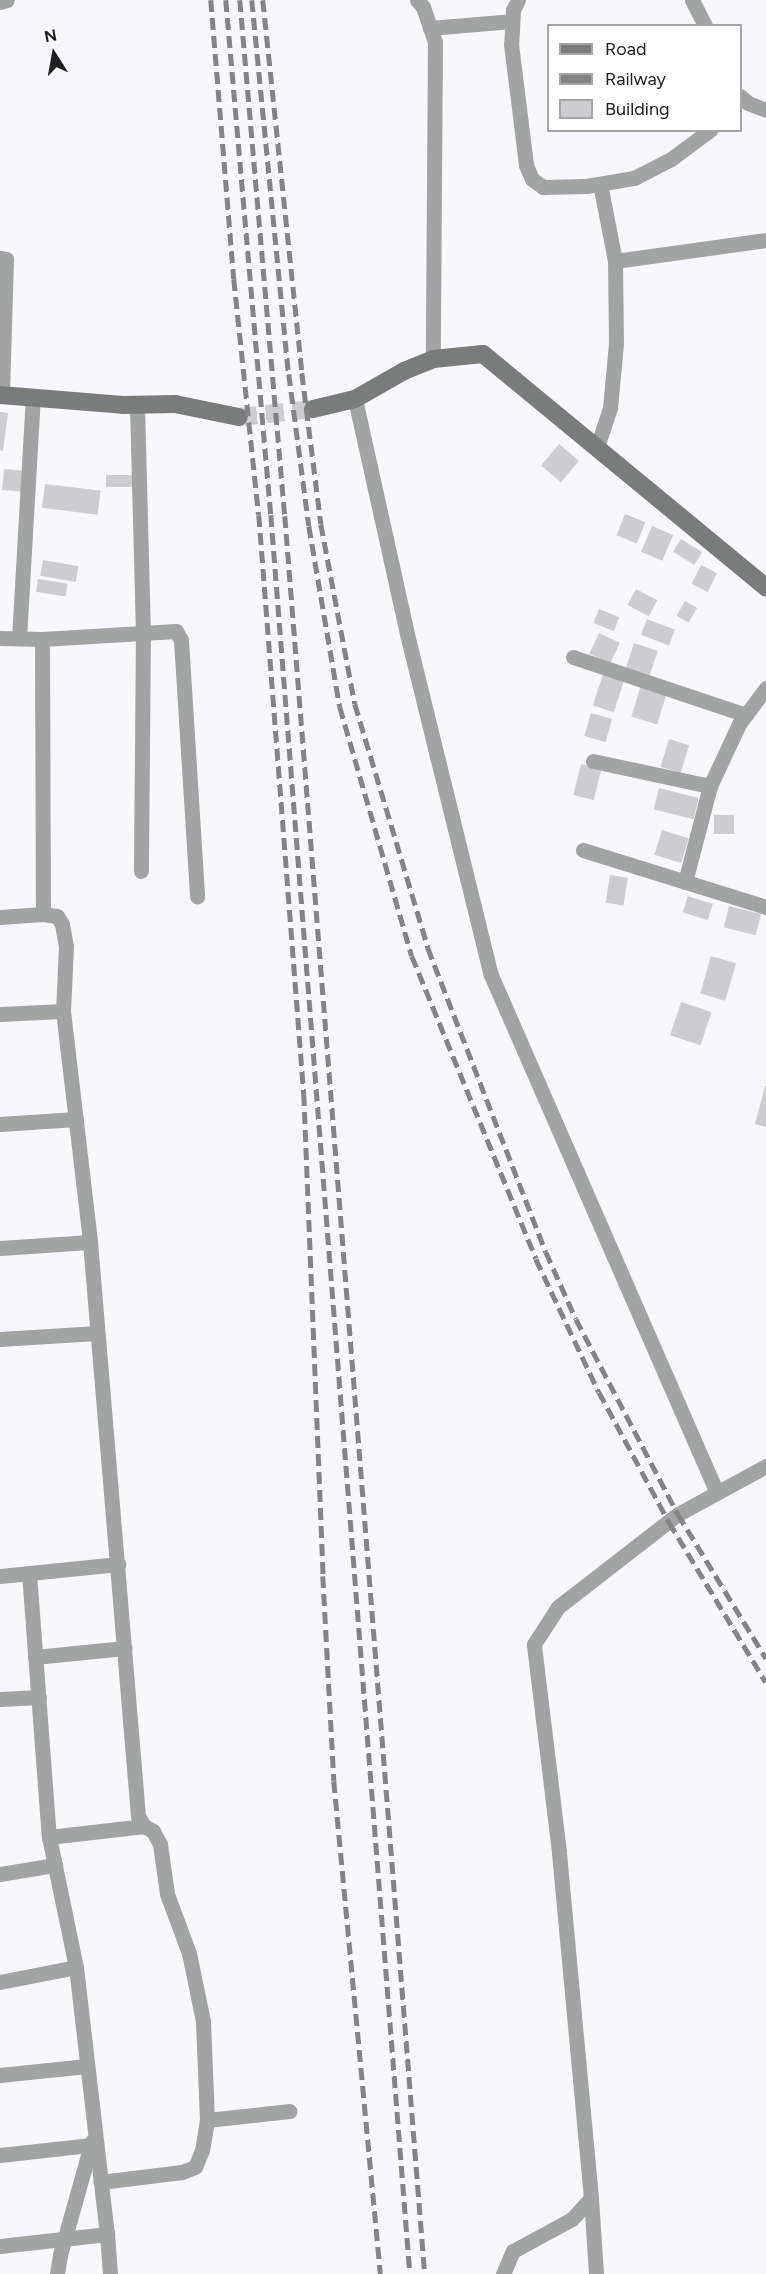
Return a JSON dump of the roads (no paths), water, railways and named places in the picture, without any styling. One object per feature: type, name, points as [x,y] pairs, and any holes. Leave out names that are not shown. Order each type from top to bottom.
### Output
[{"type":"street","points":[[0,2],[7,0]]},
{"type":"street","points":[[417,0],[423,7],[435,42],[433,359]]},
{"type":"street","points":[[518,0],[513,10],[511,44],[524,154],[532,179],[543,187],[600,184],[634,178],[671,159],[707,132]]},
{"type":"street","points":[[692,0],[704,24]]},
{"type":"street","points":[[430,28],[512,21]]},
{"type":"street","points":[[743,103],[766,110]]},
{"type":"street","points":[[597,447],[610,408],[616,342],[615,261],[600,184]]},
{"type":"street","points":[[615,261],[766,240]]},
{"type":"street","points":[[0,258],[6,259],[1,395],[137,405],[175,404],[239,417]]},
{"type":"street","points":[[313,409],[355,399],[404,371],[433,359],[483,354],[766,586]]},
{"type":"street","points":[[18,638],[33,397]]},
{"type":"street","points":[[355,399],[406,634],[491,975],[717,1493]]},
{"type":"street","points":[[137,405],[143,632],[141,871]]},
{"type":"street","points":[[0,638],[42,639],[176,631],[181,640],[197,897]]},
{"type":"street","points":[[42,639],[43,914]]},
{"type":"street","points":[[573,657],[746,715]]},
{"type":"street","points":[[685,882],[710,786],[746,715],[766,688]]},
{"type":"street","points":[[593,761],[710,786]]},
{"type":"street","points":[[583,850],[766,908]]},
{"type":"street","points":[[0,917],[43,914],[57,916],[62,924],[66,946],[63,1011],[90,1242],[138,1816],[144,1826],[153,1831],[160,1845],[167,1894],[189,1953],[203,2021],[207,2120],[202,2150],[195,2167],[182,2172],[101,2182]]},
{"type":"street","points":[[0,1014],[63,1011]]},
{"type":"street","points":[[0,1124],[76,1119]]},
{"type":"street","points":[[0,1248],[90,1242]]},
{"type":"street","points":[[0,1339],[97,1333]]},
{"type":"street","points":[[596,2274],[559,1852],[534,1644],[558,1607],[678,1514],[766,1466]]},
{"type":"street","points":[[0,1576],[118,1564]]},
{"type":"street","points":[[29,1573],[49,1837],[76,1967],[93,2139],[108,2234],[110,2274]]},
{"type":"street","points":[[35,1657],[125,1648]]},
{"type":"street","points":[[0,1699],[39,1696]]},
{"type":"street","points":[[49,1837],[144,1826]]},
{"type":"street","points":[[0,1874],[55,1865]]},
{"type":"street","points":[[0,1982],[76,1967]]},
{"type":"street","points":[[0,2075],[87,2066]]},
{"type":"street","points":[[207,2120],[290,2111]]},
{"type":"street","points":[[0,2155],[93,2139]]},
{"type":"street","points":[[57,2274],[64,2240],[93,2139]]},
{"type":"street","points":[[503,2274],[513,2251],[572,2219],[591,2198]]},
{"type":"street","points":[[0,2246],[108,2234]]},
{"type":"tunnel","points":[[239,417],[313,409]]},
{"type":"railway","points":[[211,0],[234,279],[259,515],[304,1094],[323,1576],[334,1781],[381,2274]]},
{"type":"railway","points":[[226,0],[271,515],[410,2274]]},
{"type":"railway","points":[[240,0],[285,516],[425,2274]]},
{"type":"railway","points":[[252,0],[289,374],[309,526],[340,707],[412,956],[536,1259],[599,1392],[669,1522],[766,1682]]},
{"type":"railway","points":[[263,0],[302,373],[321,524],[355,704],[428,948],[546,1252],[576,1319],[678,1514],[766,1658]]}]
